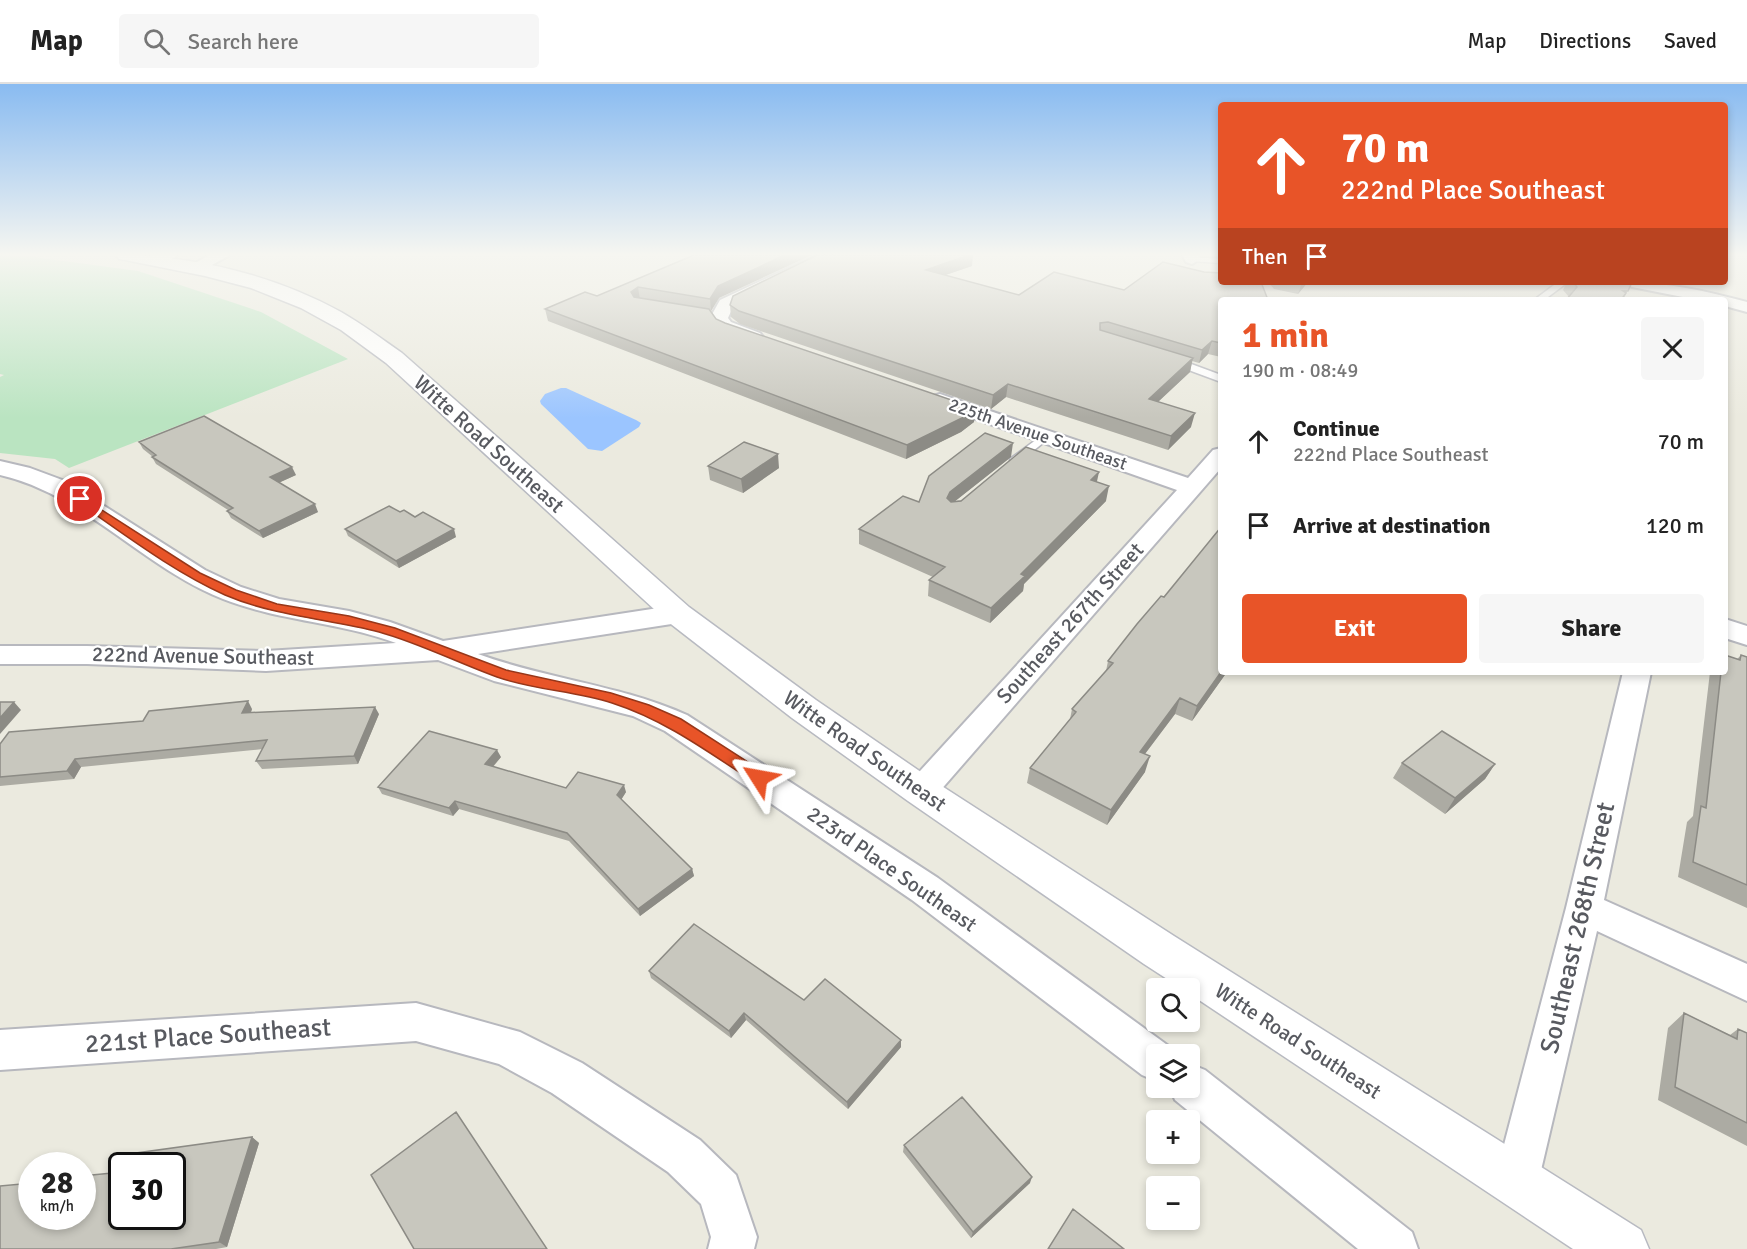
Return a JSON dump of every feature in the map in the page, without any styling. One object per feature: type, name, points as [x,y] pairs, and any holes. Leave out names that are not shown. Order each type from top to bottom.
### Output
[{"type":"street","name":"Witte Road Southeast","points":[[318,309],[332,316],[394,358],[678,614],[778,690],[921,791],[1516,1183],[1622,1249]]},
{"type":"street","points":[[721,309],[714,317],[725,326],[777,345]]},
{"type":"street","name":"225th Avenue Southeast","points":[[918,393],[1191,487]]},
{"type":"street","name":"Southeast 267th Street","points":[[921,791],[1218,459]]},
{"type":"street","name":"223rd Place Southeast","points":[[0,468],[22,473],[57,486],[196,576],[232,593],[275,608],[349,620],[390,631],[504,674],[611,698],[644,708],[676,723],[925,889],[1146,1054]]},
{"type":"street","name":"222nd Avenue Southeast","points":[[0,656],[87,655],[266,661],[443,650],[678,614]]},
{"type":"street","points":[[1728,629],[1747,636]]},
{"type":"street","name":"Southeast 268th Street","points":[[1516,1183],[1584,908],[1636,675]]},
{"type":"street","points":[[1584,908],[1747,983]]},
{"type":"street","name":"221st Place Southeast","points":[[0,1050],[416,1022],[506,1046],[567,1078],[684,1156],[720,1191],[734,1237],[731,1249]]},
{"type":"street","points":[[1200,1093],[1395,1249]]},
{"type":"lane","points":[[1158,356],[1191,366],[1218,378]]},
{"type":"lane","points":[[1008,466],[1044,437]]},
{"type":"green space","points":[[0,309],[253,309],[348,359],[69,468],[55,459],[0,453],[0,377],[4,375],[0,374]]},
{"type":"water","points":[[566,388],[641,423],[639,427],[602,451],[588,449],[541,404],[540,401],[545,394]]},
{"type":"building","points":[[546,309],[709,309],[716,319],[725,323],[975,408],[962,418],[907,445]]},
{"type":"building","points":[[737,309],[1218,309],[1218,342],[1212,341],[1202,350],[1108,322],[1100,323],[1100,330],[1193,358],[1149,399],[1195,413],[1171,436],[1008,384],[993,395]]},
{"type":"building","points":[[204,416],[292,467],[270,477],[315,504],[259,531],[227,511],[233,508],[152,457],[156,455],[139,442]]},
{"type":"building","points":[[985,433],[1013,443],[950,492],[947,498],[951,502],[961,501],[1026,447],[1099,472],[1091,480],[1109,486],[1021,574],[1025,576],[991,608],[929,580],[945,567],[859,529],[903,496],[919,502],[929,476]]},
{"type":"building","points":[[744,442],[778,454],[741,479],[708,466]]},
{"type":"building","points":[[389,506],[400,512],[404,510],[415,517],[423,512],[454,529],[396,561],[345,529]]},
{"type":"building","points":[[1218,531],[1219,675],[1197,706],[1180,698],[1140,752],[1150,756],[1111,810],[1030,768],[1076,712],[1072,709],[1113,663],[1108,661],[1161,596],[1164,597]]},
{"type":"building","points":[[1741,655],[1747,657],[1747,885],[1693,862],[1701,806],[1706,808],[1721,675],[1728,675],[1728,656],[1740,660]]},
{"type":"building","points":[[248,701],[242,713],[375,707],[354,756],[256,761],[267,740],[75,759],[67,771],[0,777],[0,744],[9,732],[143,721],[149,711]]},
{"type":"building","points":[[0,702],[14,702],[0,718]]},
{"type":"building","points":[[429,731],[497,750],[485,764],[566,788],[578,772],[624,785],[617,795],[692,869],[638,909],[567,833],[455,801],[449,808],[378,787]]},
{"type":"building","points":[[1442,731],[1495,764],[1455,798],[1402,763]]},
{"type":"building","points":[[694,924],[804,1000],[825,979],[901,1040],[847,1102],[744,1013],[729,1031],[649,971]]},
{"type":"building","points":[[1684,1013],[1737,1039],[1738,1029],[1747,1033],[1747,1123],[1675,1087]]},
{"type":"building","points":[[962,1097],[1032,1177],[973,1232],[904,1145]]},
{"type":"building","points":[[456,1112],[547,1249],[414,1249],[371,1175]]},
{"type":"building","points":[[252,1137],[219,1242],[171,1249],[0,1249],[0,1186],[18,1184],[18,1230],[96,1230],[96,1175],[108,1173],[108,1230],[186,1230],[186,1152],[143,1152]]},
{"type":"building","points":[[1073,1209],[1124,1249],[1048,1249]]},
{"type":"route","points":[[80,499],[196,576],[232,593],[275,608],[349,620],[390,631],[504,674],[611,698],[644,708],[676,723],[704,740],[759,778]]}]
